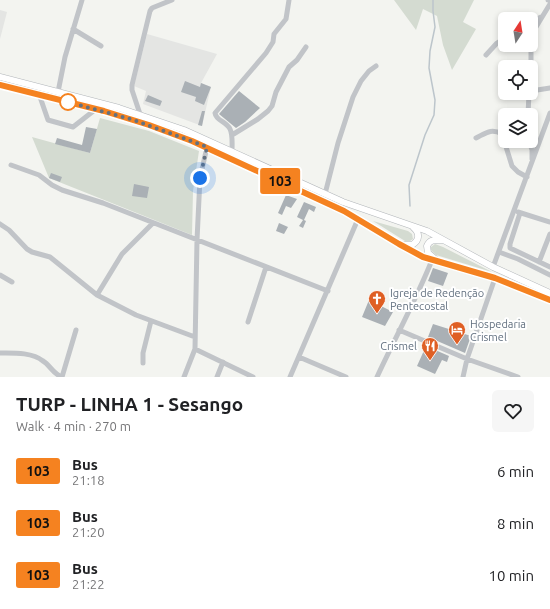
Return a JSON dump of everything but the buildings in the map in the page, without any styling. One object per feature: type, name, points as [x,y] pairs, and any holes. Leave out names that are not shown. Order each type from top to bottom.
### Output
[{"type":"main road","points":[[0,77],[99,102],[140,114],[184,130],[361,209],[427,231],[493,267],[550,293]]},
{"type":"main road","points":[[0,85],[142,122],[207,147],[323,201],[358,219],[415,253],[432,260],[495,278],[550,300]]},
{"type":"main road","points":[[399,244],[408,246],[417,241],[419,234],[411,225]]},
{"type":"main road","points":[[440,262],[430,256],[427,246],[430,241],[434,239],[446,241]]},
{"type":"street","points":[[58,92],[65,57],[82,0]]},
{"type":"street","points":[[140,114],[132,90],[132,85],[150,11],[152,8],[172,0]]},
{"type":"street","points":[[232,151],[232,135],[229,127],[215,116],[215,113],[266,53],[273,42],[274,34],[286,19],[289,0]]},
{"type":"street","points":[[538,23],[550,4]]},
{"type":"street","points":[[538,18],[542,16]]},
{"type":"street","points":[[73,29],[101,46]]},
{"type":"street","points":[[486,55],[498,42]]},
{"type":"street","points":[[232,135],[268,111],[272,106],[276,92],[289,67],[297,60],[306,46]]},
{"type":"street","points":[[325,194],[338,143],[353,97],[369,71],[376,66]]},
{"type":"street","points":[[538,90],[550,88]]},
{"type":"street","points":[[39,94],[47,119],[50,122],[73,126],[96,109]]},
{"type":"street","points":[[493,267],[550,113]]},
{"type":"street","points":[[476,138],[492,130],[502,134],[512,166],[518,172],[527,177]]},
{"type":"street","points":[[184,377],[195,349],[194,337],[200,178],[207,147]]},
{"type":"street","points":[[531,148],[532,162]]},
{"type":"street","points":[[11,166],[39,175],[52,185],[62,190],[103,203],[328,291]]},
{"type":"street","points":[[514,210],[550,222]]},
{"type":"street","points":[[520,213],[510,248],[550,267]]},
{"type":"street","points":[[290,377],[358,219]]},
{"type":"street","points":[[97,295],[122,254],[153,223]]},
{"type":"street","points":[[0,224],[27,249],[50,257],[97,295],[136,315],[194,337]]},
{"type":"street","points":[[538,262],[550,234]]},
{"type":"street","points":[[499,252],[518,259],[550,275]]},
{"type":"street","points":[[377,377],[415,299],[432,260]]},
{"type":"street","points":[[248,322],[266,267]]},
{"type":"street","points":[[0,275],[12,282]]},
{"type":"street","points":[[463,377],[467,359],[495,278]]},
{"type":"street","points":[[143,364],[143,353],[150,321]]},
{"type":"street","points":[[0,353],[14,353],[38,358],[44,361],[58,376],[62,377],[76,330]]},
{"type":"street","points":[[399,330],[467,359],[518,377]]},
{"type":"street","points":[[195,349],[253,377]]},
{"type":"street","points":[[299,357],[346,377]]},
{"type":"street","points":[[217,377],[223,362]]},
{"type":"shaded area","points":[[394,0],[474,0],[463,22],[476,29],[452,70],[443,45],[437,16],[423,9],[416,30]]},
{"type":"shaded area","points":[[0,10],[7,12],[0,39]]},
{"type":"shaded area","points":[[147,34],[217,54],[201,83],[211,87],[202,126],[143,104],[146,91],[134,86]]},
{"type":"shaded area","points":[[100,118],[149,131],[199,151],[193,191],[192,235],[49,178],[32,137],[90,153]]},
{"type":"shaded area","points":[[373,221],[408,231],[412,234],[413,239],[410,241],[405,241]]},
{"type":"shaded area","points":[[435,244],[492,272],[436,255],[431,250],[431,247]]},
{"type":"waterway","points":[[410,206],[409,185],[425,135],[434,115],[435,100],[429,68],[430,51],[435,27],[433,0]]},
{"type":"bus line","name":"103","points":[[0,85],[104,111],[149,125],[192,141],[344,211],[423,257],[495,278],[550,300]]},
{"type":"place","name":"Igreja de Redenção Pentecostal","points":[[377,314]]},
{"type":"place","name":"Hospedaria Crismel","points":[[457,345]]},
{"type":"place","name":"Crismel","points":[[430,361]]},
{"type":"route","points":[[68,102],[64,101],[134,120],[207,147],[200,178]]}]
